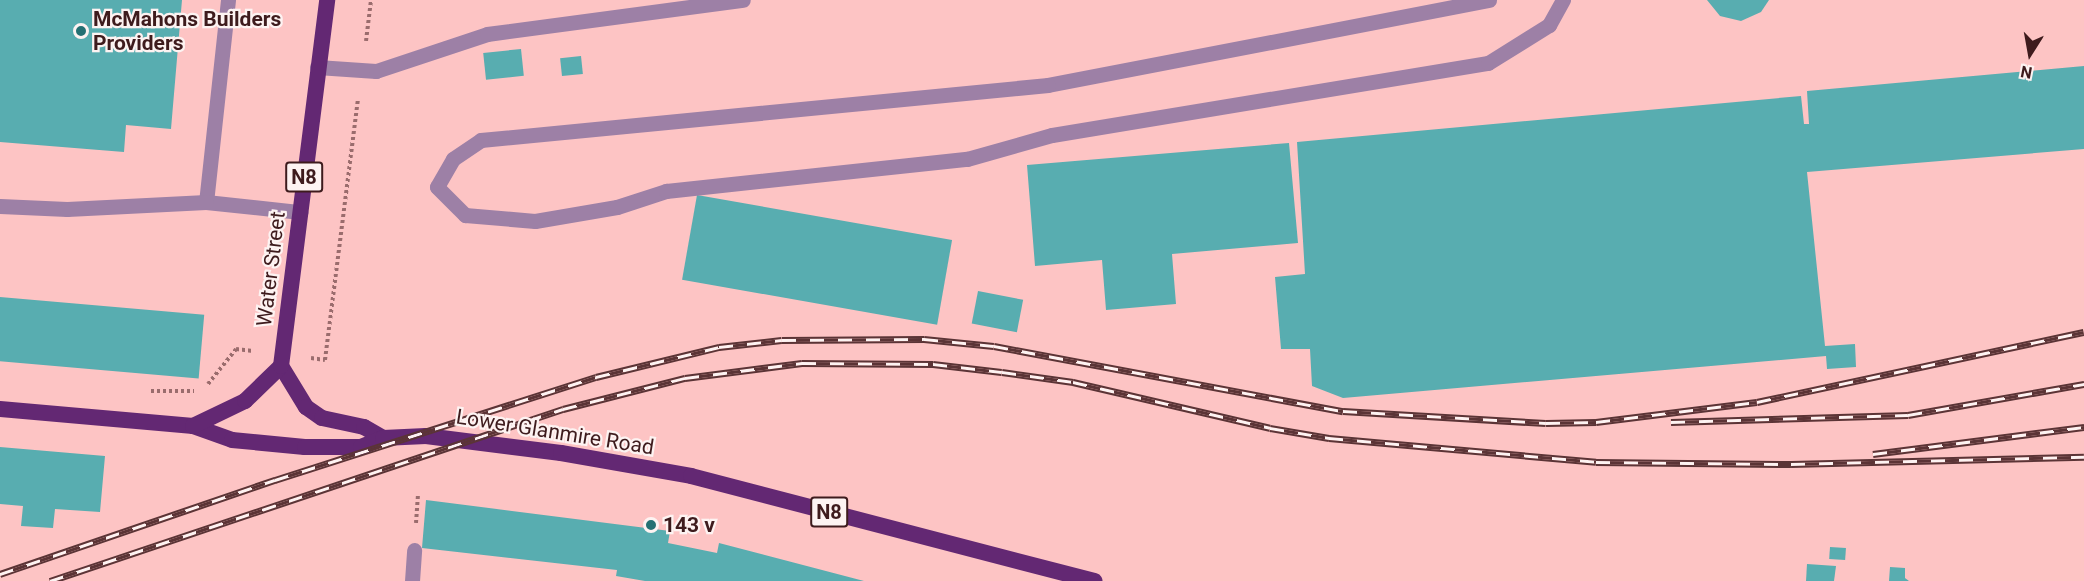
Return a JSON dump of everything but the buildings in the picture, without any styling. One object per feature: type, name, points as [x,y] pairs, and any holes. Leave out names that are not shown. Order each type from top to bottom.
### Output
[{"type":"highway","name":"Water Street","points":[[281,366],[327,0]]},
{"type":"highway","points":[[193,426],[245,401],[281,366]]},
{"type":"highway","name":"N8","points":[[281,366],[306,407],[322,418],[364,427],[383,438]]},
{"type":"highway","name":"Lower Glanmire Road","points":[[0,409],[193,426],[232,440],[304,447],[361,447],[383,438],[426,436],[561,453],[691,476],[1095,581]]},
{"type":"street","points":[[206,202],[228,0]]},
{"type":"street","points":[[317,67],[376,71],[487,34],[743,0]]},
{"type":"street","points":[[1489,0],[1048,85],[481,140],[453,159],[437,187],[465,215],[535,221],[617,207],[666,191],[967,159],[1053,135],[1488,63],[1549,25],[1563,0]]},
{"type":"street","points":[[0,206],[67,209],[206,202],[300,212]]},
{"type":"street","points":[[412,581],[414,550]]},
{"type":"path","points":[[369,20],[371,0]]},
{"type":"path","points":[[316,358],[326,360],[357,103]]},
{"type":"path","points":[[206,387],[236,349],[251,351]]},
{"type":"path","points":[[147,393],[160,388],[198,391]]},
{"type":"railway","points":[[0,574],[275,480],[596,377],[719,347],[782,340],[924,339],[994,346],[1343,411],[1546,423],[1596,422],[1757,402],[2084,332]]},
{"type":"railway","points":[[50,581],[563,409],[685,378],[802,363],[933,364],[1002,372],[1073,382],[1270,428],[1329,438],[1596,462],[1791,464],[2084,457]]},
{"type":"railway","points":[[1671,422],[1908,415],[2084,384]]},
{"type":"railway","points":[[1873,454],[2084,427]]},
{"type":"place","name":"McMahons Builders Providers","points":[[81,31]]},
{"type":"place","name":"143 v","points":[[651,525]]}]
